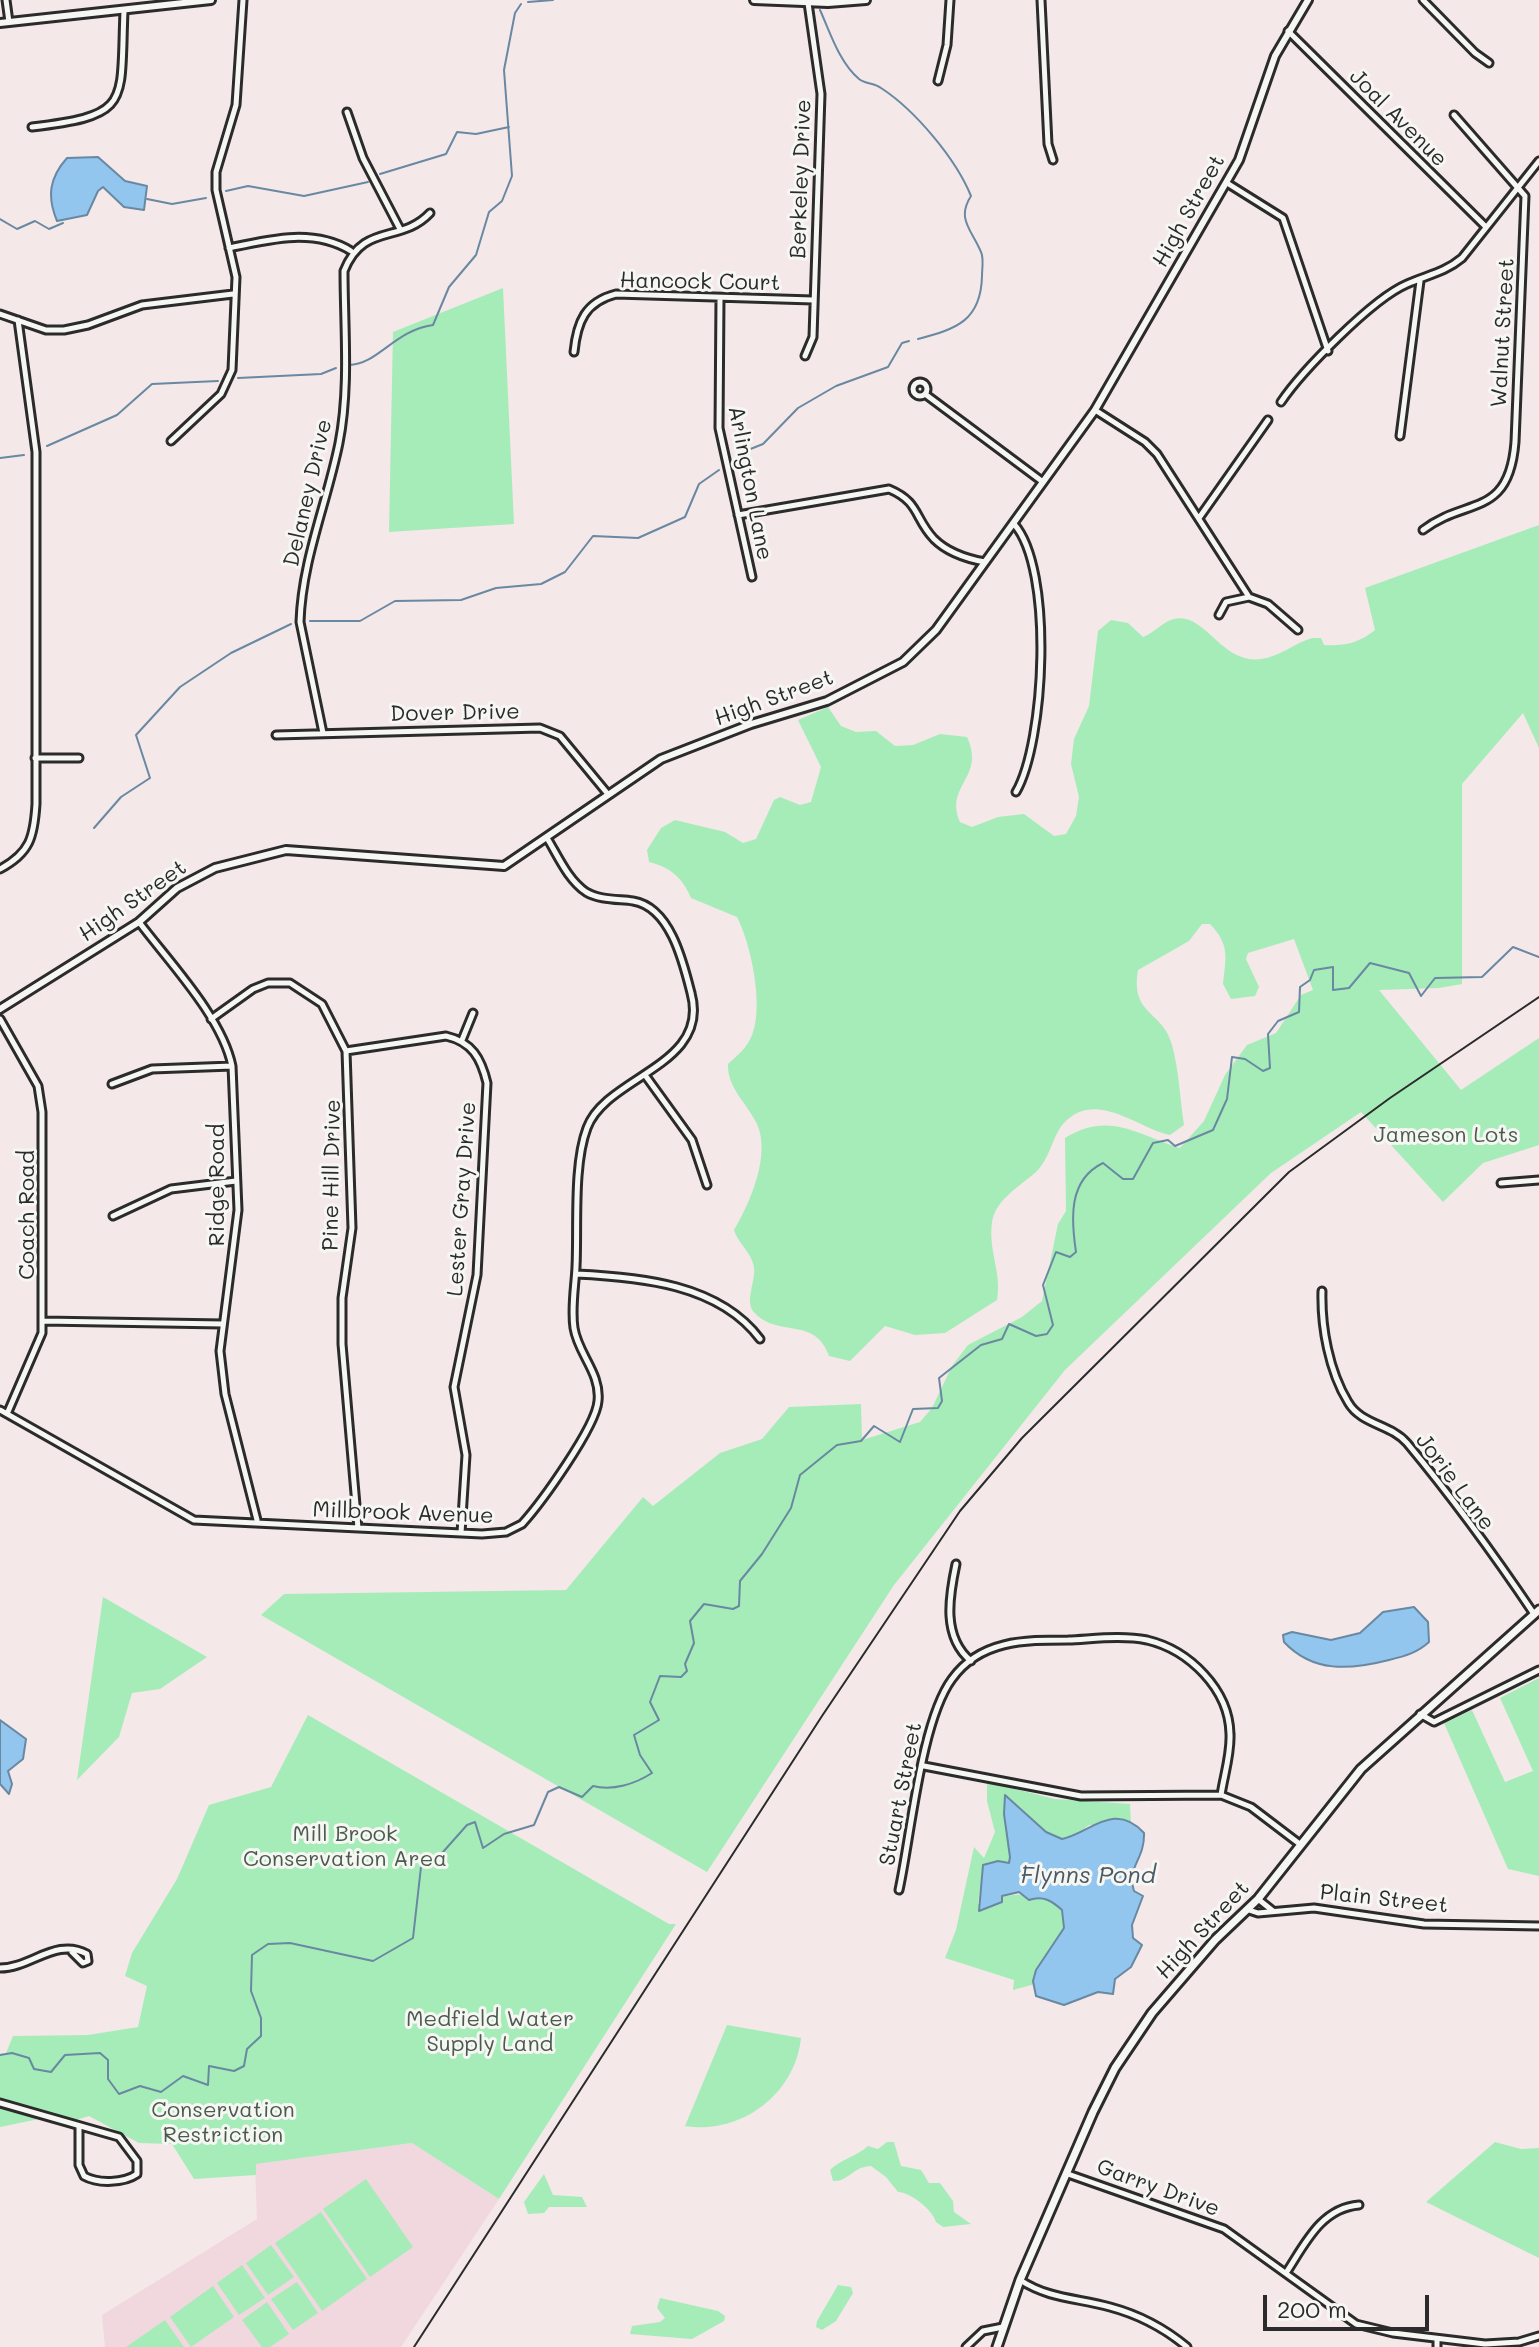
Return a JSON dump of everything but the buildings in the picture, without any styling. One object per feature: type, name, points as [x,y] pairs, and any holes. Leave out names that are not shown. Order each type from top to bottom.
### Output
[{"type":"main road","name":"High Street","points":[[997,2347],[1020,2280],[1110,2076],[1137,2034],[1183,1974],[1249,1910],[1361,1769],[1419,1713],[1536,1612]]},
{"type":"street","points":[[6,0],[9,22]]},
{"type":"street","points":[[0,23],[211,0]]},
{"type":"street","points":[[171,441],[200,416],[227,384],[232,370],[236,277],[216,172],[236,105],[243,0]]},
{"type":"street","points":[[754,0],[866,0]]},
{"type":"street","points":[[938,81],[947,45],[950,0]]},
{"type":"street","points":[[1041,0],[1048,144],[1053,160]]},
{"type":"street","name":"High Street","points":[[0,1009],[139,922],[177,888],[215,868],[256,856],[300,850],[497,867],[512,863],[607,793],[675,752],[827,701],[903,662],[936,630],[1095,410],[1227,183],[1256,117],[1275,56],[1308,0]]},
{"type":"street","points":[[1423,0],[1475,53],[1489,63]]},
{"type":"street","name":"Berkeley Drive","points":[[805,356],[813,337],[821,94],[807,1]]},
{"type":"street","points":[[32,127],[86,120],[107,111],[117,96],[121,75],[124,11]]},
{"type":"street","name":"Joal Avenue","points":[[1288,31],[1486,227]]},
{"type":"street","points":[[347,112],[363,158],[400,229]]},
{"type":"street","points":[[1454,115],[1518,187]]},
{"type":"street","points":[[1281,402],[1296,379],[1382,301],[1407,284],[1448,270],[1462,258],[1539,161]]},
{"type":"street","points":[[1227,183],[1283,218],[1328,351]]},
{"type":"street","name":"Walnut Street","points":[[1423,530],[1439,520],[1482,505],[1512,465],[1525,199],[1518,187]]},
{"type":"street","points":[[229,248],[314,237],[335,241],[351,251],[374,238],[422,222],[430,213]]},
{"type":"street","name":"Delaney Drive","points":[[323,733],[300,622],[301,604],[306,567],[343,417],[344,271],[351,251]]},
{"type":"street","points":[[1400,436],[1420,281]]},
{"type":"street","points":[[0,314],[46,330],[64,330],[88,325],[142,305],[233,294]]},
{"type":"street","name":"Hancock Court","points":[[574,352],[577,327],[584,314],[602,298],[616,294],[813,300]]},
{"type":"street","name":"Arlington Lane","points":[[720,298],[719,428],[752,577]]},
{"type":"street","points":[[0,869],[21,857],[34,837],[36,452],[18,320]]},
{"type":"street","points":[[925,394],[1043,482]]},
{"type":"street","points":[[1095,410],[1145,442],[1199,518],[1249,597]]},
{"type":"street","points":[[1199,518],[1268,420]]},
{"type":"street","points":[[738,515],[889,489],[907,496],[937,542],[968,559],[986,562]]},
{"type":"street","points":[[1014,524],[1021,531],[1033,573],[1042,648],[1030,756],[1016,792]]},
{"type":"street","points":[[1219,615],[1226,602],[1249,597],[1268,604],[1298,630]]},
{"type":"street","name":"Dover Drive","points":[[276,735],[540,728],[560,736],[607,793]]},
{"type":"street","points":[[35,758],[79,758]]},
{"type":"street","name":"Millbrook Avenue","points":[[0,1410],[194,1520],[257,1520],[496,1534],[522,1524],[595,1415],[597,1383],[574,1330],[581,1157],[587,1126],[602,1106],[683,1042],[692,1018],[691,993],[666,924],[649,906],[595,897],[584,891],[547,838]]},
{"type":"street","name":"Ridge Road","points":[[139,922],[211,1019],[228,1048],[232,1066],[236,1181],[234,1259],[223,1324],[222,1373],[257,1520]]},
{"type":"street","name":"Pine Hill Drive","points":[[211,1019],[253,989],[268,983],[290,983],[322,1004],[346,1051],[352,1228],[342,1298],[342,1344],[358,1528]]},
{"type":"street","points":[[346,1051],[434,1036],[462,1040],[473,1013]]},
{"type":"street","name":"Coach Road","points":[[0,1019],[21,1053],[41,1098],[43,1321],[39,1346],[7,1414]]},
{"type":"street","name":"Lester Gray Drive","points":[[461,1533],[466,1455],[454,1387],[477,1275],[487,1083],[477,1053],[462,1040]]},
{"type":"street","points":[[112,1084],[152,1069],[232,1066]]},
{"type":"street","points":[[645,1075],[692,1140],[707,1185]]},
{"type":"street","points":[[1501,1183],[1539,1180]]},
{"type":"street","points":[[113,1216],[171,1189],[236,1181]]},
{"type":"street","points":[[576,1274],[645,1278],[669,1284],[733,1312],[750,1325],[760,1339]]},
{"type":"street","name":"Jorie Lane","points":[[1322,1291],[1331,1355],[1338,1383],[1350,1407],[1364,1419],[1406,1442],[1536,1612]]},
{"type":"street","points":[[43,1321],[223,1324]]},
{"type":"street","points":[[956,1564],[951,1598],[951,1631],[956,1648],[971,1661]]},
{"type":"street","name":"Stuart Street","points":[[899,1890],[934,1709],[951,1679],[971,1661],[997,1645],[1022,1640],[1145,1640],[1174,1651],[1201,1670],[1223,1703],[1230,1735],[1221,1795]]},
{"type":"street","points":[[1419,1713],[1434,1722],[1539,1670]]},
{"type":"street","points":[[924,1766],[1081,1796],[1221,1795],[1251,1807],[1301,1845]]},
{"type":"street","points":[[1258,1899],[1274,1912]]},
{"type":"street","name":"Plain Street","points":[[1249,1910],[1274,1912],[1314,1908],[1424,1924],[1539,1926]]},
{"type":"street","points":[[0,1968],[15,1967],[50,1950],[72,1952]]},
{"type":"street","points":[[0,2103],[79,2127],[98,2128],[119,2137],[137,2161],[137,2174],[123,2180],[94,2181],[84,2176],[79,2165],[79,2127]]},
{"type":"street","name":"Garry Drive","points":[[1068,2174],[1125,2196],[1206,2221],[1236,2236],[1356,2324],[1437,2339],[1498,2344],[1539,2336]]},
{"type":"street","points":[[1286,2273],[1326,2218],[1344,2207],[1359,2205]]},
{"type":"street","points":[[1020,2280],[1061,2299],[1109,2306],[1150,2320],[1187,2347]]},
{"type":"street","points":[[966,2347],[983,2331],[1003,2327]]},
{"type":"street","points":[[1437,2339],[1437,2347]]},
{"type":"shaded area","points":[[412,2143],[499,2199],[401,2347],[105,2347],[102,2315],[257,2219],[255,2164]]},
{"type":"green space","points":[[503,288],[514,524],[389,532],[393,332]]},
{"type":"green space","name":"Jameson Lots","points":[[1539,525],[1539,748],[1523,713],[1462,784],[1462,984],[1379,990],[1461,1090],[1539,1038],[1539,1145],[1483,1163],[1443,1202],[1361,1112],[1271,1173],[1065,1370],[894,1585],[707,1872],[261,1615],[284,1594],[566,1590],[643,1497],[653,1506],[720,1453],[762,1439],[789,1407],[861,1404],[862,1440],[920,1422],[932,1408],[952,1366],[968,1345],[1022,1317],[1042,1301],[1058,1224],[1066,1211],[1065,1138],[1095,1126],[1109,1126],[1180,1148],[1204,1121],[1225,1075],[1247,1045],[1276,1033],[1301,995],[1313,990],[1294,939],[1248,953],[1246,959],[1259,987],[1255,996],[1231,999],[1223,984],[1224,945],[1210,924],[1202,924],[1189,941],[1138,970],[1137,985],[1143,1005],[1162,1025],[1172,1045],[1184,1125],[1170,1135],[1116,1113],[1089,1110],[1075,1114],[1059,1129],[1041,1167],[998,1206],[994,1214],[991,1233],[998,1280],[997,1300],[945,1333],[915,1335],[885,1326],[850,1361],[829,1356],[823,1343],[814,1336],[762,1319],[751,1307],[754,1268],[751,1257],[734,1230],[757,1178],[761,1136],[753,1116],[731,1081],[728,1064],[745,1048],[752,1035],[757,1008],[754,975],[737,917],[691,898],[675,874],[649,862],[647,850],[661,828],[675,820],[725,832],[743,843],[756,839],[774,800],[780,797],[800,805],[811,802],[821,767],[798,720],[828,707],[841,726],[856,732],[876,731],[895,746],[913,745],[940,734],[967,737],[972,762],[957,799],[960,822],[972,827],[998,817],[1024,814],[1054,836],[1066,834],[1076,816],[1079,797],[1071,764],[1074,739],[1089,706],[1098,631],[1111,620],[1128,623],[1143,637],[1170,620],[1185,619],[1247,659],[1268,658],[1312,638],[1321,638],[1324,645],[1351,643],[1375,630],[1365,588]]},
{"type":"green space","points":[[103,1597],[207,1657],[160,1689],[132,1693],[119,1737],[77,1780]]},
{"type":"green space","points":[[1539,1678],[1539,1876],[1508,1869],[1444,1723],[1472,1710],[1505,1782],[1533,1771],[1500,1698]]},
{"type":"green space","points":[[308,1715],[669,1924],[676,1924],[499,2199],[412,2143],[256,2164],[256,2175],[194,2179],[172,2144],[139,2143],[89,2116],[73,2121],[58,2115],[0,2127],[0,2054],[6,2053],[13,2036],[88,2035],[138,2027],[147,1986],[125,1976],[132,1953],[177,1879],[209,1805],[271,1787]]},
{"type":"green space","points":[[987,1782],[1055,1799],[1130,1804],[1131,1824],[1089,1825],[1073,1837],[1062,1839],[1046,1832],[1012,1800],[1004,1814],[1010,1839],[1009,1863],[983,1865],[978,1904],[1011,1895],[1032,1895],[1062,1910],[1064,1928],[1043,1958],[1035,1984],[1013,1990],[1014,1980],[945,1958],[956,1930],[974,1847],[984,1858],[995,1832],[987,1801]]},
{"type":"green space","points":[[727,2025],[801,2038],[797,2059],[776,2093],[761,2107],[725,2124],[685,2126]]},
{"type":"green space","points":[[887,2142],[894,2142],[901,2166],[921,2170],[929,2183],[940,2183],[953,2201],[954,2212],[971,2224],[943,2227],[920,2202],[898,2192],[886,2177],[871,2166],[833,2181],[830,2170],[834,2166],[868,2146],[878,2149]]},
{"type":"green space","points":[[1495,2142],[1521,2149],[1539,2148],[1539,2258],[1426,2202]]},
{"type":"green space","points":[[544,2174],[553,2195],[582,2197],[587,2207],[549,2207],[544,2213],[528,2214],[524,2202]]},
{"type":"green space","points":[[366,2179],[413,2247],[370,2277],[323,2209]]},
{"type":"green space","points":[[321,2212],[367,2279],[322,2311],[275,2243]]},
{"type":"green space","points":[[271,2245],[294,2277],[268,2295],[246,2263]]},
{"type":"green space","points":[[242,2265],[265,2298],[239,2315],[217,2283]]},
{"type":"green space","points":[[297,2282],[318,2313],[293,2330],[271,2299]]},
{"type":"green space","points":[[838,2285],[851,2287],[853,2293],[836,2321],[822,2330],[816,2327],[817,2321]]},
{"type":"green space","points":[[213,2286],[234,2317],[191,2347],[170,2317]]},
{"type":"green space","points":[[660,2298],[718,2311],[725,2316],[724,2321],[692,2339],[630,2334],[632,2326],[660,2322],[665,2318],[657,2308]]},
{"type":"green space","points":[[267,2302],[289,2334],[270,2347],[262,2347],[242,2320]]},
{"type":"green space","points":[[165,2320],[184,2347],[126,2347]]},
{"type":"water","points":[[98,157],[125,181],[147,186],[144,210],[124,207],[103,187],[87,215],[57,221],[51,196],[53,180],[61,165],[67,158]]},
{"type":"water","points":[[1414,1607],[1428,1622],[1429,1642],[1395,1659],[1360,1666],[1333,1666],[1307,1659],[1284,1642],[1283,1635],[1292,1632],[1331,1640],[1360,1633],[1383,1612]]},
{"type":"water","points":[[0,1720],[26,1739],[23,1759],[8,1771],[12,1784],[9,1794],[0,1784]]},
{"type":"water","name":"Flynns Pond","points":[[1005,1795],[1046,1832],[1062,1839],[1112,1819],[1122,1819],[1144,1833],[1142,1850],[1132,1876],[1134,1891],[1143,1896],[1132,1925],[1133,1938],[1142,1945],[1131,1967],[1115,1979],[1113,1994],[1098,1992],[1064,2005],[1036,1996],[1033,1981],[1036,1970],[1064,1928],[1062,1910],[1051,1902],[1039,1898],[1029,1900],[1019,1892],[1002,1896],[1002,1902],[979,1911],[983,1865],[998,1861],[1009,1863]]},
{"type":"waterway","points":[[528,2],[553,0]]},
{"type":"waterway","points":[[349,365],[369,359],[408,333],[433,325],[449,287],[476,255],[489,212],[502,201],[512,176],[504,70],[515,13],[521,4]]},
{"type":"waterway","points":[[820,10],[852,72],[861,81],[879,86],[894,97],[920,122],[945,151],[971,196],[965,218],[983,260],[977,303],[964,321],[955,327],[918,339]]},
{"type":"waterway","points":[[380,174],[446,154],[457,132],[476,134],[509,127]]},
{"type":"waterway","points":[[226,191],[248,186],[304,196],[368,182]]},
{"type":"waterway","points":[[147,199],[172,204],[206,198]]},
{"type":"waterway","points":[[0,219],[17,229],[35,221],[49,229],[63,223]]},
{"type":"waterway","points":[[735,468],[748,450],[763,444],[798,408],[836,386],[888,367],[902,343],[909,341]]},
{"type":"waterway","points":[[238,378],[321,374],[336,368]]},
{"type":"waterway","points":[[47,446],[117,415],[152,384],[218,381]]},
{"type":"waterway","points":[[0,458],[24,455]]},
{"type":"waterway","points":[[310,621],[360,621],[395,601],[461,600],[496,588],[541,584],[565,572],[593,536],[638,538],[685,517],[699,484],[719,470]]},
{"type":"waterway","points":[[94,828],[121,797],[150,778],[136,735],[180,687],[231,653],[291,624]]},
{"type":"waterway","points":[[0,2055],[12,2053],[29,2058],[34,2069],[51,2072],[65,2055],[100,2053],[108,2060],[108,2079],[119,2094],[140,2086],[161,2092],[183,2076],[208,2085],[209,2066],[234,2071],[244,2066],[247,2049],[261,2036],[261,2018],[251,1991],[252,1955],[268,1944],[290,1943],[373,1961],[413,1938],[422,1858],[435,1861],[467,1825],[475,1822],[483,1848],[504,1834],[534,1825],[548,1792],[559,1787],[582,1797],[593,1786],[624,1786],[652,1773],[640,1755],[634,1735],[659,1720],[650,1702],[660,1676],[681,1677],[687,1671],[685,1664],[694,1643],[690,1621],[704,1604],[733,1609],[739,1606],[740,1581],[762,1554],[791,1508],[800,1475],[837,1445],[861,1441],[874,1426],[900,1442],[913,1409],[938,1408],[942,1401],[939,1378],[981,1345],[1002,1339],[1009,1324],[1036,1336],[1047,1334],[1053,1325],[1043,1285],[1056,1252],[1070,1257],[1076,1252],[1074,1202],[1083,1179],[1103,1163],[1123,1179],[1133,1179],[1153,1143],[1168,1140],[1175,1146],[1213,1130],[1227,1099],[1232,1057],[1245,1059],[1263,1071],[1270,1068],[1268,1034],[1278,1021],[1299,1012],[1300,987],[1310,980],[1314,970],[1333,967],[1333,990],[1349,988],[1370,963],[1409,973],[1421,996],[1435,978],[1482,977],[1513,947],[1539,957]]},
{"type":"railway","points":[[414,2347],[822,1716],[960,1511],[1022,1438],[1289,1172],[1390,1098],[1539,997]]},
{"type":"park label","name":"Mill Brook Conservation Area","points":[[345,1846]]},
{"type":"park label","name":"Medfield Water Supply Land","points":[[490,2032]]},
{"type":"park label","name":"Conservation Restriction","points":[[223,2122]]}]
